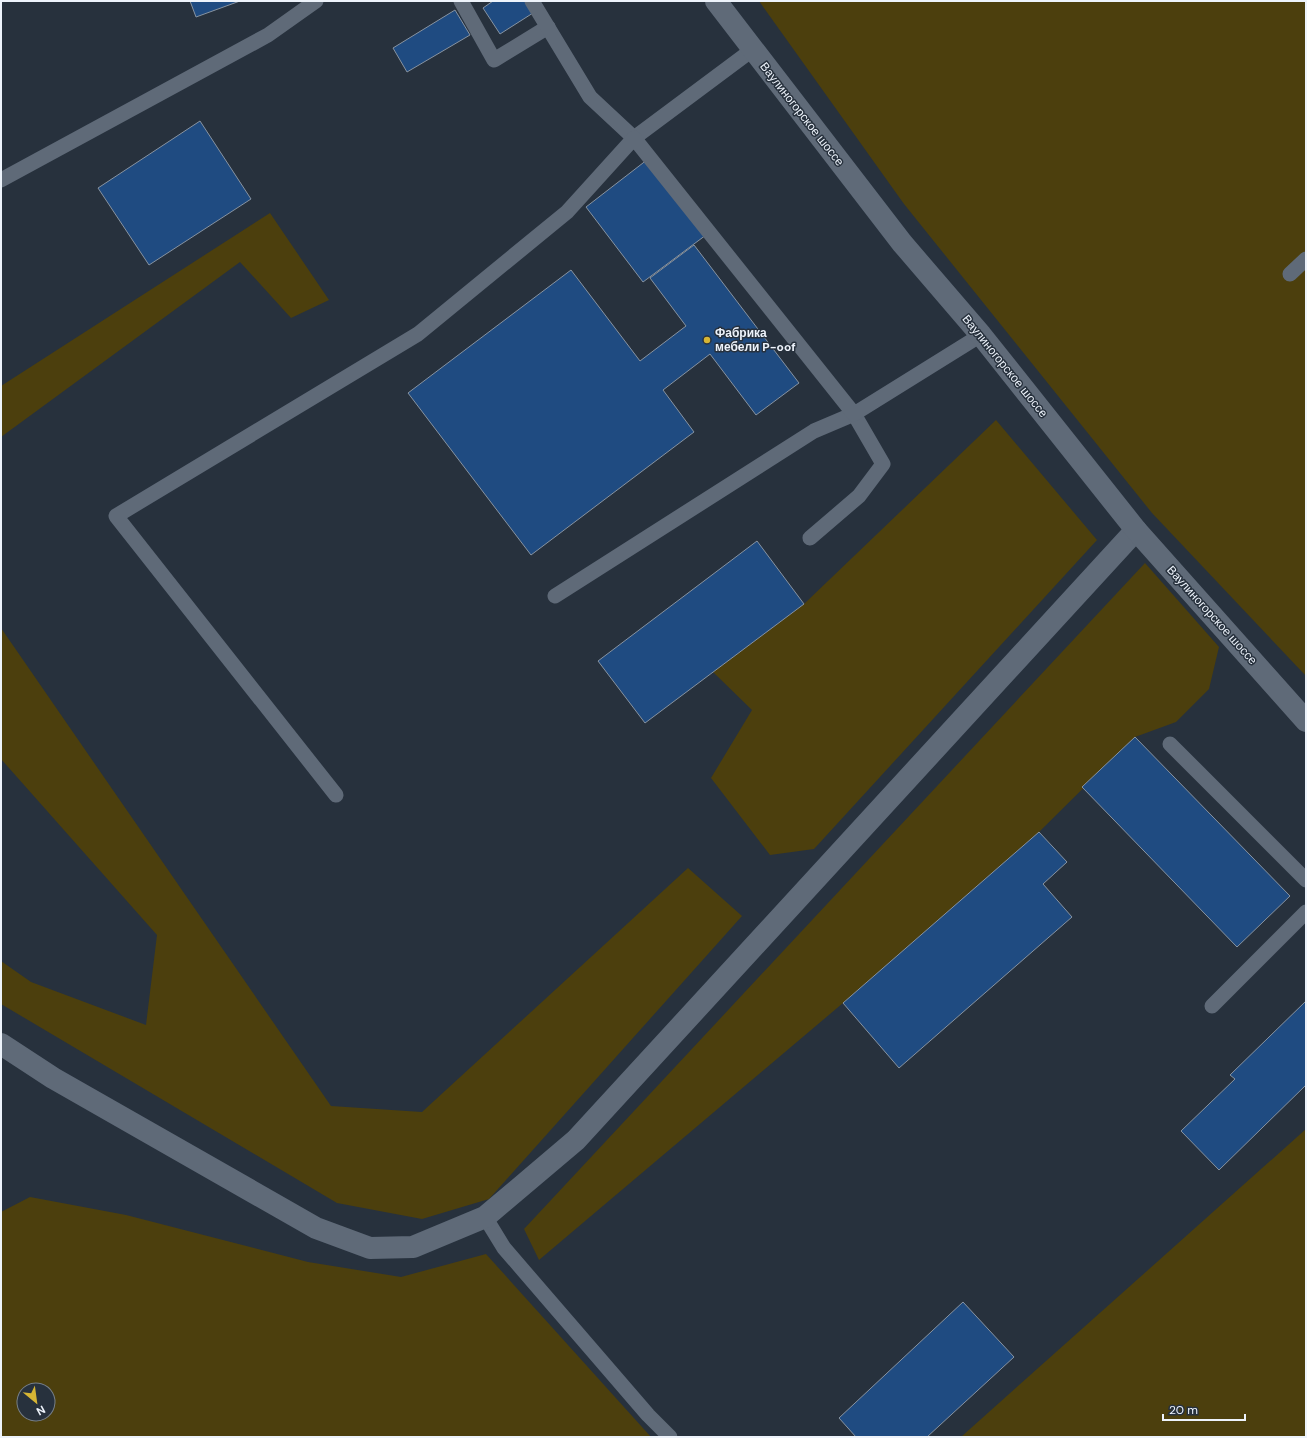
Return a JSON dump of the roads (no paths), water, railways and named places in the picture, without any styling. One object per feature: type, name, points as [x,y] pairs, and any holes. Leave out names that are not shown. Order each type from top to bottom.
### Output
[{"type":"street","name":"Ваулиногорское шоссе","points":[[716,1],[752,50],[902,243],[981,335],[1136,530],[1306,721]]},
{"type":"street","points":[[1,1044],[53,1078],[316,1228],[370,1248],[413,1247],[485,1217],[576,1140],[1136,530]]},
{"type":"lane","points":[[1,180],[268,35],[316,1]]},
{"type":"lane","points":[[461,1],[494,60],[548,27]]},
{"type":"lane","points":[[532,1],[590,97],[634,138],[854,414],[883,464],[859,496],[810,538]]},
{"type":"lane","points":[[336,795],[116,516],[418,334],[567,212],[634,138],[752,50]]},
{"type":"lane","points":[[1290,274],[1306,259]]},
{"type":"lane","points":[[555,596],[814,431],[854,414],[981,335]]},
{"type":"lane","points":[[1170,744],[1306,880]]},
{"type":"lane","points":[[1212,1006],[1306,912]]},
{"type":"lane","points":[[485,1217],[504,1248],[648,1415],[670,1437]]},
{"type":"place","name":"Фабрика мебели P-oof","points":[[707,340]]}]
